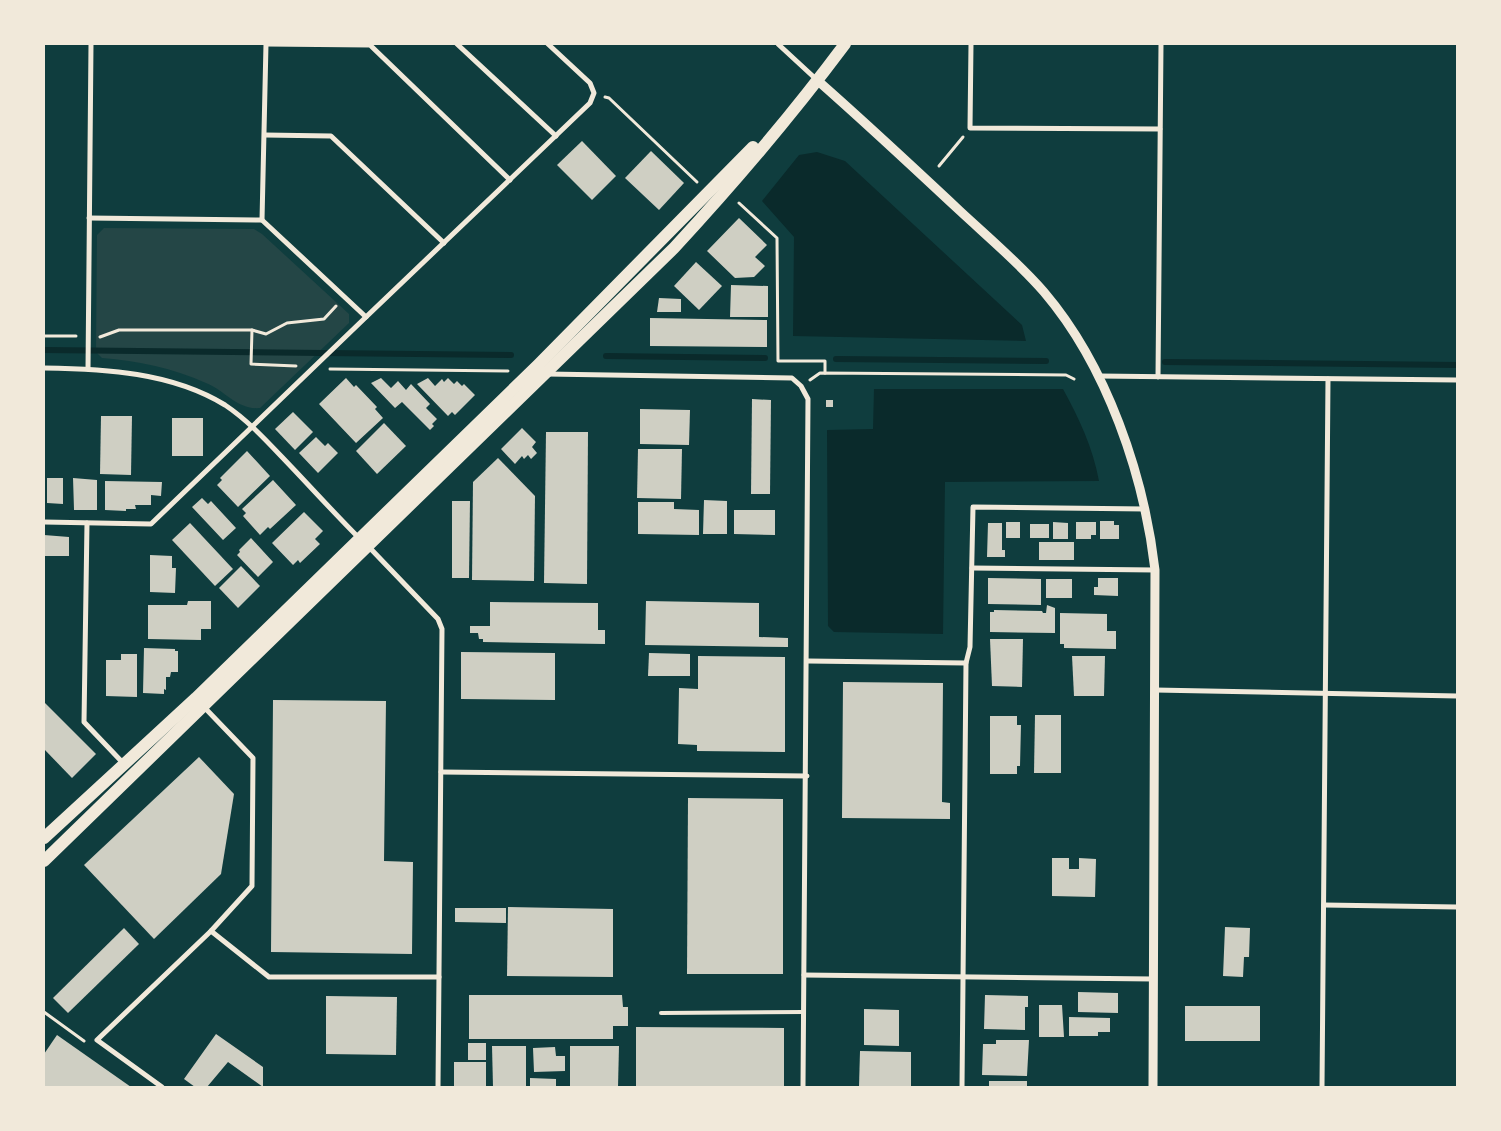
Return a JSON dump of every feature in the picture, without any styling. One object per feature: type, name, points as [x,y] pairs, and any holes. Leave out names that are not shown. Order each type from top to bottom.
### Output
[{"type":"main road","points":[[364,542],[547,374],[686,236],[845,44]]},
{"type":"main road","points":[[44,838],[128,768],[364,542],[817,80]]},
{"type":"main road","points":[[44,861],[128,768]]},
{"type":"street","points":[[88,369],[91,44]]},
{"type":"street","points":[[262,220],[266,44],[370,45],[510,180]]},
{"type":"street","points":[[457,44],[556,136]]},
{"type":"street","points":[[44,522],[151,524],[590,103],[594,93],[590,83],[548,44]]},
{"type":"street","points":[[778,44],[1005,252],[1045,293],[1099,376],[1120,427],[1145,509],[1155,570],[1152,1087]]},
{"type":"street","points":[[971,44],[970,128],[1160,128]]},
{"type":"street","points":[[1158,377],[1161,44]]},
{"type":"street","points":[[265,135],[331,136],[444,243]]},
{"type":"street","points":[[89,218],[262,220],[366,317]]},
{"type":"street","points":[[538,365],[547,374],[792,378],[802,386],[808,399],[808,661],[803,1087]]},
{"type":"street","points":[[44,368],[88,369],[154,378],[181,386],[225,406],[252,426],[438,619],[442,629],[438,1087]]},
{"type":"street","points":[[1099,376],[1457,380]]},
{"type":"street","points":[[1322,1087],[1328,379]]},
{"type":"street","points":[[962,1087],[966,663],[970,647],[973,507],[1145,509]]},
{"type":"street","points":[[87,523],[84,722],[128,768]]},
{"type":"street","points":[[972,568],[1155,570]]},
{"type":"street","points":[[808,661],[966,663]]},
{"type":"street","points":[[1155,690],[1457,696]]},
{"type":"street","points":[[162,1087],[97,1040],[211,931],[252,886],[253,758],[199,702]]},
{"type":"street","points":[[441,772],[807,776]]},
{"type":"street","points":[[1324,905],[1457,907]]},
{"type":"street","points":[[211,931],[270,977],[439,977]]},
{"type":"street","points":[[804,975],[1154,980]]},
{"type":"lane","points":[[661,1013],[804,1012]]},
{"type":"path","points":[[594,93],[609,98],[700,184]]},
{"type":"path","points":[[940,166],[970,128]]},
{"type":"path","points":[[739,204],[777,238],[778,361],[825,360],[825,373]]},
{"type":"path","points":[[44,336],[102,337],[119,330],[252,330],[266,334],[287,323],[324,319],[345,296]]},
{"type":"path","points":[[252,330],[251,364],[313,368],[511,371]]},
{"type":"path","points":[[802,386],[820,373],[1066,375],[1074,379]]},
{"type":"path","points":[[44,1012],[86,1042],[97,1040]]},
{"type":"shaded area","points":[[817,152],[845,161],[1022,325],[1026,341],[793,336],[794,237],[762,201],[799,155]]},
{"type":"shaded area","points":[[104,228],[254,229],[262,234],[349,314],[349,323],[260,408],[252,408],[238,403],[213,386],[181,373],[142,363],[102,358],[96,352],[97,235]]},
{"type":"shaded area","points":[[874,389],[1063,389],[1080,422],[1093,457],[1099,481],[945,482],[943,634],[834,632],[828,626],[827,430],[873,429]]},
{"type":"building","points":[[582,141],[616,176],[592,200],[557,165]]},
{"type":"building","points":[[651,151],[684,183],[659,210],[625,178]]},
{"type":"building","points":[[739,218],[767,245],[755,257],[765,266],[754,277],[735,278],[707,251]]},
{"type":"building","points":[[696,262],[722,286],[699,310],[674,286]]},
{"type":"building","points":[[731,285],[768,286],[768,317],[730,317]]},
{"type":"building","points":[[659,298],[681,299],[681,312],[657,312]]},
{"type":"building","points":[[650,318],[767,320],[767,347],[650,346]]},
{"type":"building","points":[[346,378],[354,387],[356,385],[377,407],[375,409],[383,418],[356,443],[319,404]]},
{"type":"building","points":[[381,378],[391,388],[398,381],[406,390],[411,384],[430,404],[426,408],[437,419],[432,424],[434,426],[430,430],[402,402],[395,408],[371,383]]},
{"type":"building","points":[[428,378],[435,386],[442,379],[444,382],[448,378],[454,384],[457,381],[462,386],[464,384],[475,395],[455,415],[452,412],[448,416],[417,384]]},
{"type":"building","points":[[752,399],[771,400],[770,494],[751,494]]},
{"type":"building","points":[[826,400],[833,400],[833,407],[826,407]]},
{"type":"building","points":[[640,409],[690,410],[689,445],[640,444]]},
{"type":"building","points":[[293,412],[313,432],[295,450],[275,429]]},
{"type":"building","points":[[101,416],[132,416],[131,475],[100,474]]},
{"type":"building","points":[[172,418],[203,418],[203,456],[172,456]]},
{"type":"building","points":[[384,423],[406,446],[377,474],[356,451]]},
{"type":"building","points":[[522,428],[536,442],[532,447],[537,453],[531,459],[528,455],[524,459],[522,456],[515,464],[501,449]]},
{"type":"building","points":[[546,432],[588,432],[587,584],[544,583]]},
{"type":"building","points":[[316,437],[325,446],[328,443],[338,453],[318,473],[299,453]]},
{"type":"building","points":[[638,449],[682,449],[681,499],[637,498]]},
{"type":"building","points":[[247,451],[270,476],[238,507],[217,485],[222,480],[220,478]]},
{"type":"building","points":[[498,458],[535,496],[534,581],[472,580],[473,482]]},
{"type":"building","points":[[47,478],[63,478],[63,504],[47,503]]},
{"type":"building","points":[[73,478],[97,480],[97,510],[74,510]]},
{"type":"building","points":[[273,480],[296,505],[270,529],[268,527],[260,535],[243,516],[246,513],[242,509]]},
{"type":"building","points":[[105,481],[162,482],[161,496],[151,495],[151,505],[135,505],[136,509],[126,509],[126,511],[105,510]]},
{"type":"building","points":[[202,498],[208,504],[211,501],[236,528],[223,540],[192,507]]},
{"type":"building","points":[[704,500],[727,501],[727,534],[703,534]]},
{"type":"building","points":[[452,501],[470,501],[469,578],[452,578]]},
{"type":"building","points":[[638,502],[674,502],[674,509],[699,510],[699,535],[638,534]]},
{"type":"building","points":[[734,510],[775,510],[775,535],[734,534]]},
{"type":"building","points":[[304,512],[323,531],[315,539],[320,544],[300,563],[298,560],[293,565],[272,543]]},
{"type":"building","points":[[1100,521],[1114,521],[1114,525],[1119,525],[1119,539],[1100,539]]},
{"type":"building","points":[[1006,522],[1020,522],[1020,538],[1006,538]]},
{"type":"building","points":[[1053,522],[1068,523],[1068,539],[1053,539]]},
{"type":"building","points":[[1076,522],[1096,522],[1096,535],[1091,535],[1091,539],[1076,539]]},
{"type":"building","points":[[190,523],[233,569],[215,586],[172,540]]},
{"type":"building","points":[[988,523],[1002,523],[1002,550],[1005,550],[1005,557],[987,557]]},
{"type":"building","points":[[1030,524],[1049,524],[1049,538],[1030,538]]},
{"type":"building","points":[[44,535],[69,537],[69,556],[44,556]]},
{"type":"building","points":[[251,538],[273,562],[258,577],[237,555],[240,552],[239,550]]},
{"type":"building","points":[[1039,542],[1074,542],[1074,560],[1039,560]]},
{"type":"building","points":[[150,555],[172,556],[172,568],[176,568],[175,593],[150,592]]},
{"type":"building","points":[[241,566],[260,586],[238,608],[219,588]]},
{"type":"building","points":[[988,578],[1041,579],[1041,605],[988,604]]},
{"type":"building","points":[[1098,578],[1118,578],[1118,596],[1094,595],[1094,587],[1098,587]]},
{"type":"building","points":[[1046,579],[1072,579],[1072,598],[1046,598]]},
{"type":"building","points":[[188,601],[211,601],[211,629],[201,629],[201,640],[148,639],[148,605],[187,605]]},
{"type":"building","points":[[646,601],[759,603],[759,637],[788,638],[788,647],[645,645]]},
{"type":"building","points":[[490,602],[598,603],[598,630],[605,630],[605,644],[483,642],[483,639],[479,639],[478,633],[470,633],[470,626],[490,626]]},
{"type":"building","points":[[1047,605],[1055,608],[1055,633],[990,632],[990,612],[994,612],[994,610],[1042,611],[1046,613]]},
{"type":"building","points":[[1060,613],[1107,614],[1107,631],[1116,631],[1116,649],[1064,648],[1064,644],[1060,644]]},
{"type":"building","points":[[990,639],[1023,639],[1022,687],[992,686]]},
{"type":"building","points":[[144,648],[175,649],[175,651],[178,651],[178,672],[171,672],[170,677],[166,677],[166,690],[164,689],[164,694],[143,693]]},
{"type":"building","points":[[461,652],[555,653],[555,700],[461,699]]},
{"type":"building","points":[[649,653],[690,654],[690,676],[648,676]]},
{"type":"building","points":[[121,654],[137,654],[137,697],[106,696],[106,660],[121,660]]},
{"type":"building","points":[[698,656],[785,657],[785,752],[697,751],[697,745],[678,744],[679,688],[698,689]]},
{"type":"building","points":[[1072,656],[1105,656],[1104,696],[1074,696]]},
{"type":"building","points":[[843,682],[943,683],[942,802],[950,803],[950,819],[842,818]]},
{"type":"building","points":[[273,700],[386,701],[384,861],[413,862],[412,954],[271,952]]},
{"type":"building","points":[[44,702],[96,754],[72,778],[44,749]]},
{"type":"building","points":[[1035,715],[1061,715],[1061,773],[1034,773]]},
{"type":"building","points":[[990,716],[1017,716],[1017,725],[1021,725],[1020,766],[1017,766],[1017,774],[990,774]]},
{"type":"building","points":[[199,757],[234,794],[221,874],[154,939],[84,865]]},
{"type":"building","points":[[688,798],[783,799],[783,974],[687,974]]},
{"type":"building","points":[[1052,858],[1069,858],[1069,869],[1079,869],[1079,858],[1096,859],[1095,897],[1052,896]]},
{"type":"building","points":[[508,907],[613,909],[613,977],[507,976]]},
{"type":"building","points":[[455,908],[506,908],[506,923],[455,922]]},
{"type":"building","points":[[1225,927],[1250,928],[1249,957],[1244,957],[1243,977],[1223,976]]},
{"type":"building","points":[[124,928],[139,944],[68,1013],[53,998]]},
{"type":"building","points":[[1078,992],[1118,993],[1118,1013],[1078,1012]]},
{"type":"building","points":[[469,995],[622,995],[623,1007],[628,1007],[628,1026],[613,1026],[613,1039],[469,1039]]},
{"type":"building","points":[[985,995],[1028,996],[1028,1007],[1025,1007],[1025,1030],[984,1029]]},
{"type":"building","points":[[326,996],[397,997],[396,1055],[326,1054]]},
{"type":"building","points":[[1039,1005],[1062,1005],[1064,1037],[1039,1037]]},
{"type":"building","points":[[1185,1006],[1260,1006],[1260,1041],[1185,1041]]},
{"type":"building","points":[[864,1009],[899,1010],[899,1046],[864,1045]]},
{"type":"building","points":[[1069,1017],[1110,1018],[1110,1032],[1098,1032],[1098,1036],[1069,1036]]},
{"type":"building","points":[[636,1027],[784,1028],[784,1087],[636,1087]]},
{"type":"building","points":[[216,1034],[263,1067],[263,1087],[228,1062],[207,1087],[195,1087],[184,1079]]},
{"type":"building","points":[[57,1035],[131,1087],[44,1087],[44,1054]]},
{"type":"building","points":[[996,1040],[1029,1040],[1027,1076],[982,1075],[983,1044],[996,1044]]},
{"type":"building","points":[[468,1043],[486,1043],[486,1060],[468,1060]]},
{"type":"building","points":[[492,1046],[526,1046],[526,1087],[493,1087]]},
{"type":"building","points":[[570,1046],[619,1046],[618,1087],[570,1087]]},
{"type":"building","points":[[555,1047],[556,1056],[565,1056],[565,1071],[534,1072],[533,1048]]},
{"type":"building","points":[[860,1051],[911,1052],[911,1087],[859,1087]]},
{"type":"building","points":[[454,1062],[486,1062],[486,1087],[454,1087]]},
{"type":"building","points":[[530,1078],[556,1079],[556,1087],[530,1087]]},
{"type":"building","points":[[989,1081],[1027,1081],[1027,1087],[989,1087]]},
{"type":"waterway","points":[[44,350],[511,355]]},
{"type":"waterway","points":[[606,356],[765,358]]},
{"type":"waterway","points":[[836,359],[1046,361]]},
{"type":"waterway","points":[[1165,362],[1457,365]]}]
